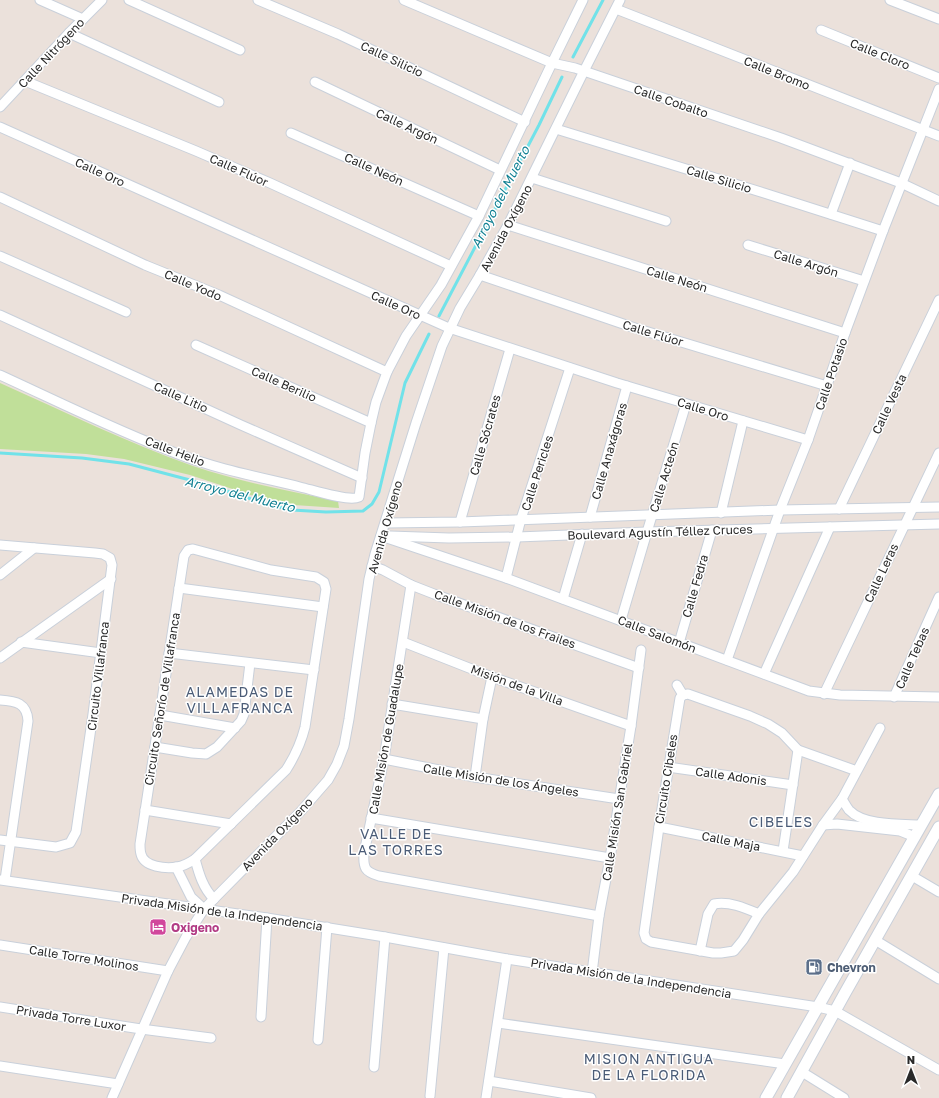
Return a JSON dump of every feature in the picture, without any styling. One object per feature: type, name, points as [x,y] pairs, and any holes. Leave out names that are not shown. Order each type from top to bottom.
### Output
[{"type":"street","points":[[40,0],[83,19]]},
{"type":"street","name":"Calle Nitrógeno","points":[[0,107],[102,0]]},
{"type":"street","points":[[129,0],[240,50]]},
{"type":"street","name":"Calle Silicio","points":[[258,0],[338,34],[525,122]]},
{"type":"street","name":"Calle Cobalto","points":[[404,0],[552,63],[565,65],[584,71],[781,138],[901,184],[939,201]]},
{"type":"street","points":[[362,478],[371,423],[376,402],[387,372],[419,315],[441,284],[479,216],[582,0]]},
{"type":"street","name":"Avenida Oxígeno","points":[[112,1098],[141,1029],[168,971],[186,937],[204,909],[305,806],[328,780],[337,764],[344,746],[349,719],[372,566],[416,423],[442,346],[450,328],[508,225],[620,0]]},
{"type":"street","points":[[890,0],[939,19]]},
{"type":"street","name":"Calle Bromo","points":[[616,9],[939,136]]},
{"type":"street","name":"Calle Cloro","points":[[820,30],[939,78]]},
{"type":"street","points":[[69,33],[219,102]]},
{"type":"street","name":"Calle Flúor","points":[[25,80],[270,183],[451,266]]},
{"type":"street","name":"Calle Argón","points":[[315,82],[500,170]]},
{"type":"street","name":"Calle Potasio","points":[[727,660],[780,510],[808,440],[864,281],[939,89]]},
{"type":"street","name":"Calle Oro","points":[[0,127],[450,328],[510,349],[627,386],[808,440]]},
{"type":"street","name":"Calle Silicio","points":[[556,129],[883,231]]},
{"type":"street","name":"Calle Neón","points":[[291,133],[479,216]]},
{"type":"street","points":[[831,214],[850,164]]},
{"type":"street","points":[[532,178],[666,221]]},
{"type":"street","name":"Calle Yodo","points":[[0,197],[145,265],[219,295],[387,372]]},
{"type":"street","name":"Calle Neón","points":[[508,225],[845,333]]},
{"type":"street","name":"Calle Argón","points":[[748,245],[864,281]]},
{"type":"street","points":[[0,256],[126,312]]},
{"type":"street","name":"Calle Flúor","points":[[480,275],[635,328],[827,386]]},
{"type":"street","name":"Calle Vesta","points":[[840,509],[939,300]]},
{"type":"street","name":"Calle Litio","points":[[0,315],[254,431],[362,478]]},
{"type":"street","name":"Calle Berilio","points":[[196,345],[371,423]]},
{"type":"street","name":"Calle Sócrates","points":[[460,522],[510,349]]},
{"type":"street","name":"Calle Pericles","points":[[506,578],[522,520],[570,368]]},
{"type":"street","name":"Calle Helio","points":[[0,375],[178,454],[223,468],[350,499],[359,497],[362,478]]},
{"type":"street","name":"Calle Anaxágoras","points":[[590,517],[627,386]]},
{"type":"street","name":"Calle Acteón","points":[[621,620],[686,404]]},
{"type":"street","points":[[721,512],[744,421]]},
{"type":"street","name":"Calle Leras","points":[[824,694],[939,453]]},
{"type":"street","name":"Boulevard Agustín Téllez Cruces","points":[[386,523],[522,520],[780,510],[939,507]]},
{"type":"street","name":"Boulevard Agustín Téllez Cruces","points":[[381,536],[449,538],[517,537],[830,526],[939,524]]},
{"type":"street","points":[[764,674],[830,526]]},
{"type":"street","name":"Calle Fedra","points":[[679,643],[712,530]]},
{"type":"street","points":[[563,599],[582,534]]},
{"type":"street","name":"Calle Salomón","points":[[381,536],[506,578],[810,691],[824,694],[939,697]]},
{"type":"street","name":"Circuito Villafranca","points":[[0,545],[103,554],[110,558],[111,561],[111,579],[78,824],[74,838],[70,843],[56,847],[0,840]]},
{"type":"street","points":[[0,575],[34,548]]},
{"type":"street","name":"Circuito Señorío de Villafranca","points":[[193,549],[270,570],[316,577],[324,582],[326,589],[323,607],[305,727],[294,759],[286,770],[195,859],[186,865],[176,867],[163,867],[151,864],[144,859],[140,853],[140,844],[184,556],[188,550],[193,549]]},
{"type":"street","name":"Calle Misión de los Frailes","points":[[372,566],[383,570],[411,585],[639,668]]},
{"type":"street","points":[[0,658],[111,579]]},
{"type":"street","name":"Calle Misión de Guadalupe","points":[[411,585],[384,759],[371,818],[364,867],[372,874],[599,916]]},
{"type":"street","points":[[179,588],[323,607]]},
{"type":"street","name":"Calle Tebas","points":[[894,696],[939,597]]},
{"type":"street","points":[[21,642],[101,653]]},
{"type":"street","name":"Misión de la Villa","points":[[403,642],[492,677],[631,726]]},
{"type":"street","name":"Calle Misión San Gabriel","points":[[592,973],[599,916],[610,858],[631,726],[641,650]]},
{"type":"street","points":[[169,653],[314,670]]},
{"type":"street","points":[[155,747],[206,754],[217,747],[241,721],[244,714],[250,663]]},
{"type":"street","points":[[475,777],[483,719],[492,677]]},
{"type":"street","points":[[677,684],[683,695],[688,694],[750,716],[768,724],[782,733],[798,750],[857,771]]},
{"type":"street","name":"Circuito Cibeles","points":[[683,695],[680,698],[668,766],[644,933],[646,939],[651,942],[722,954],[734,951],[743,940],[759,914],[794,872],[823,825],[842,799],[880,728]]},
{"type":"street","points":[[0,700],[20,704],[26,709],[28,721],[3,880]]},
{"type":"street","points":[[392,704],[483,719]]},
{"type":"street","points":[[160,715],[235,728]]},
{"type":"street","points":[[783,852],[798,750]]},
{"type":"street","name":"Calle Misión de los Ángeles","points":[[384,759],[475,777],[619,799]]},
{"type":"street","name":"Calle Adonis","points":[[668,766],[793,785]]},
{"type":"street","points":[[766,1098],[939,794]]},
{"type":"street","points":[[842,799],[852,812],[864,818],[881,823],[921,826]]},
{"type":"street","points":[[145,810],[231,824]]},
{"type":"street","points":[[371,818],[610,858]]},
{"type":"street","points":[[823,825],[837,824],[900,831],[915,837]]},
{"type":"street","name":"Calle Maja","points":[[659,827],[803,856]]},
{"type":"street","points":[[787,1098],[939,828]]},
{"type":"street","points":[[195,859],[202,882],[209,894],[214,899]]},
{"type":"street","points":[[176,867],[191,897],[204,909]]},
{"type":"street","points":[[912,876],[939,892]]},
{"type":"street","name":"Privada Misión de la Independencia","points":[[3,880],[327,927],[507,960],[818,1007],[835,1011],[939,1070]]},
{"type":"street","points":[[700,950],[708,914],[714,904],[725,903],[746,908],[759,914]]},
{"type":"street","points":[[261,1017],[267,918]]},
{"type":"street","points":[[318,1040],[327,927]]},
{"type":"street","points":[[374,1067],[385,937]]},
{"type":"street","points":[[875,940],[939,979]]},
{"type":"street","name":"Calle Torre Molinos","points":[[0,945],[168,971]]},
{"type":"street","points":[[430,1096],[444,948]]},
{"type":"street","points":[[486,1098],[507,960]]},
{"type":"street","name":"Privada Torre Luxor","points":[[0,1007],[141,1029],[211,1038]]},
{"type":"street","points":[[498,1023],[785,1064]]},
{"type":"street","points":[[0,1066],[118,1084]]},
{"type":"street","points":[[802,1072],[844,1098]]},
{"type":"street","points":[[488,1081],[591,1098]]},
{"type":"green space","points":[[0,383],[120,437],[193,466],[283,490],[338,501],[339,508],[294,505],[260,498],[190,475],[124,459],[86,454],[0,449]]},
{"type":"waterway","name":"Arroyo del Muerto","points":[[573,57],[603,0]]},
{"type":"waterway","name":"Arroyo del Muerto","points":[[439,316],[539,125],[562,77]]},
{"type":"waterway","name":"Arroyo del Muerto","points":[[0,453],[82,458],[129,464],[209,485],[266,504],[292,510],[326,512],[363,511],[372,504],[379,492],[405,383],[429,334]]},
{"type":"place","name":"Oxigeno","points":[[158,927]]},
{"type":"place","name":"Chevron","points":[[814,967]]},
{"type":"district","name":"ALAMEDAS DE VILLAFRANCA","points":[[240,700]]},
{"type":"district","name":"CIBELES","points":[[781,821]]},
{"type":"district","name":"VALLE DE LAS TORRES","points":[[396,842]]},
{"type":"district","name":"MISION ANTIGUA DE LA FLORIDA","points":[[649,1066]]}]
